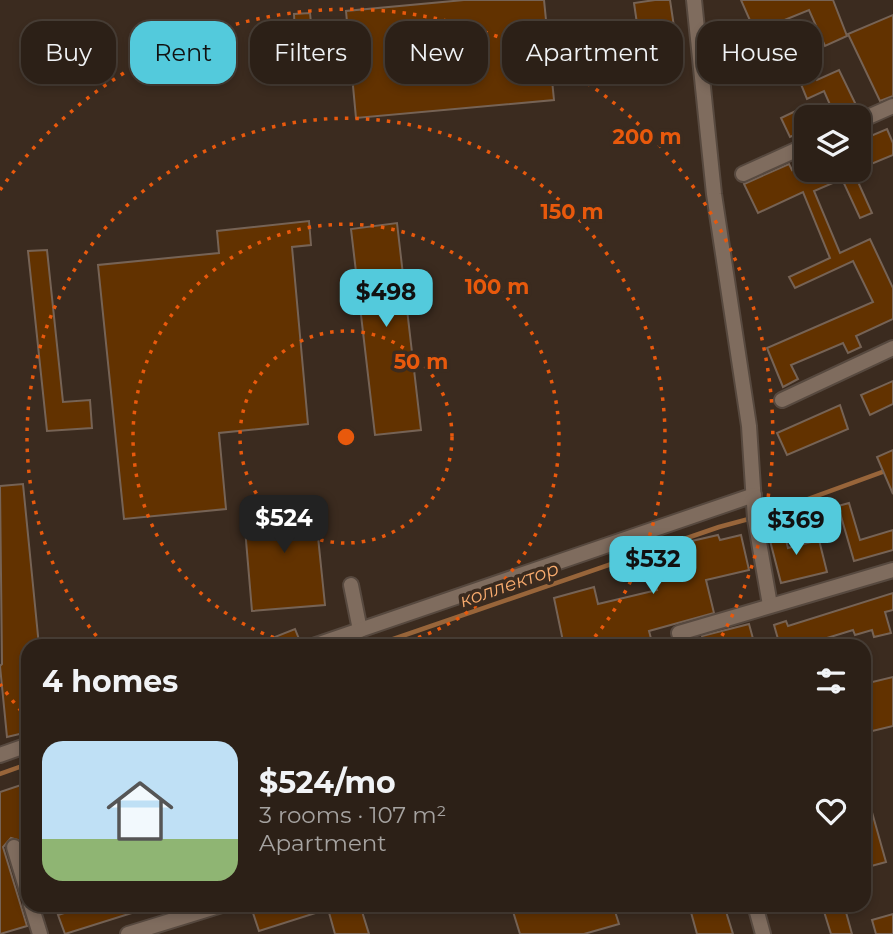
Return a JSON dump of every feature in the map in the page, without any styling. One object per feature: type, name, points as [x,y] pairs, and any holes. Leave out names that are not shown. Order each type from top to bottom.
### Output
[{"type":"street","points":[[694,0],[714,194],[749,426],[755,519],[770,605]]},
{"type":"street","points":[[871,116],[893,106]]},
{"type":"street","points":[[743,174],[794,151]]},
{"type":"street","points":[[782,400],[893,348]]},
{"type":"street","points":[[334,639],[754,498]]},
{"type":"street","points":[[681,639],[679,633],[893,570]]},
{"type":"street","points":[[351,584],[360,630]]},
{"type":"street","points":[[0,755],[21,748]]},
{"type":"street","points":[[14,847],[21,870]]},
{"type":"street","points":[[33,912],[40,934]]},
{"type":"street","points":[[128,934],[199,912]]},
{"type":"street","points":[[757,912],[763,934]]},
{"type":"building","points":[[464,0],[544,0],[546,21],[502,21],[502,84],[552,84],[554,100],[356,118],[353,84],[371,84],[371,21],[347,21],[346,11]]},
{"type":"building","points":[[670,0],[673,21],[637,21],[634,3]]},
{"type":"building","points":[[741,0],[833,0],[847,36],[825,46],[822,39],[822,21],[814,21],[809,10],[782,21],[750,21]]},
{"type":"building","points":[[310,13],[311,21],[294,21],[294,14]]},
{"type":"building","points":[[893,15],[893,96],[880,101],[848,34]]},
{"type":"building","points":[[839,70],[856,105],[830,105],[824,91],[807,99],[801,84],[822,84],[822,78]]},
{"type":"building","points":[[794,112],[794,135],[790,137],[781,118]]},
{"type":"building","points":[[887,129],[893,143],[893,155],[871,164],[871,136]]},
{"type":"building","points":[[789,164],[792,170],[794,169],[794,182],[835,182],[814,191],[840,253],[870,239],[893,288],[893,319],[856,336],[861,347],[848,353],[843,343],[791,365],[798,379],[783,387],[767,348],[873,302],[853,261],[795,288],[789,277],[830,258],[803,192],[758,213],[744,184]]},
{"type":"building","points":[[843,182],[858,182],[872,213],[860,218]]},
{"type":"building","points":[[309,221],[311,245],[292,247],[308,424],[219,433],[226,509],[124,519],[98,265],[219,253],[217,231]]},
{"type":"building","points":[[397,223],[421,430],[375,435],[351,229]]},
{"type":"building","points":[[47,250],[63,402],[90,400],[92,428],[47,431],[28,251]]},
{"type":"building","points":[[893,381],[893,404],[870,415],[861,395]]},
{"type":"building","points":[[840,405],[848,429],[787,455],[777,433]]},
{"type":"building","points":[[893,450],[893,494],[877,457]]},
{"type":"building","points":[[23,484],[38,639],[21,639],[21,734],[7,737],[0,666],[0,486]]},
{"type":"building","points":[[314,498],[325,605],[252,611],[243,505]]},
{"type":"building","points":[[849,503],[860,540],[893,530],[893,550],[854,561],[838,506]]},
{"type":"building","points":[[782,525],[788,548],[819,540],[827,572],[781,583],[767,529]]},
{"type":"building","points":[[718,535],[720,540],[741,535],[749,570],[706,580],[714,613],[649,631],[651,639],[563,639],[554,598],[594,587],[598,604],[657,590],[648,551]]},
{"type":"building","points":[[893,593],[893,610],[885,612],[891,633],[874,637],[872,630],[855,635],[853,630],[824,639],[778,639],[774,625],[786,621],[788,626]]},
{"type":"building","points":[[749,624],[753,639],[703,639],[702,636]]},
{"type":"building","points":[[295,629],[299,639],[270,639]]},
{"type":"building","points":[[893,677],[893,726],[871,731],[871,682]]},
{"type":"building","points":[[21,785],[21,841],[11,838],[3,847],[27,926],[0,934],[0,792]]},
{"type":"building","points":[[871,809],[886,862],[871,866]]},
{"type":"building","points":[[67,912],[135,912],[65,934],[58,915]]},
{"type":"building","points":[[253,912],[319,912],[259,931]]},
{"type":"building","points":[[329,912],[362,912],[369,934],[335,934]]},
{"type":"building","points":[[513,912],[615,912],[619,924],[584,934],[520,934]]},
{"type":"building","points":[[691,912],[726,912],[733,934],[697,934]]},
{"type":"building","points":[[824,912],[846,912],[852,934],[831,934]]},
{"type":"building","points":[[893,914],[893,934],[876,934],[872,920]]},
{"type":"waterway","name":"коллектор","points":[[393,639],[719,527],[767,514],[893,468]]},
{"type":"waterway","name":"коллектор","points":[[0,774],[21,766]]}]
